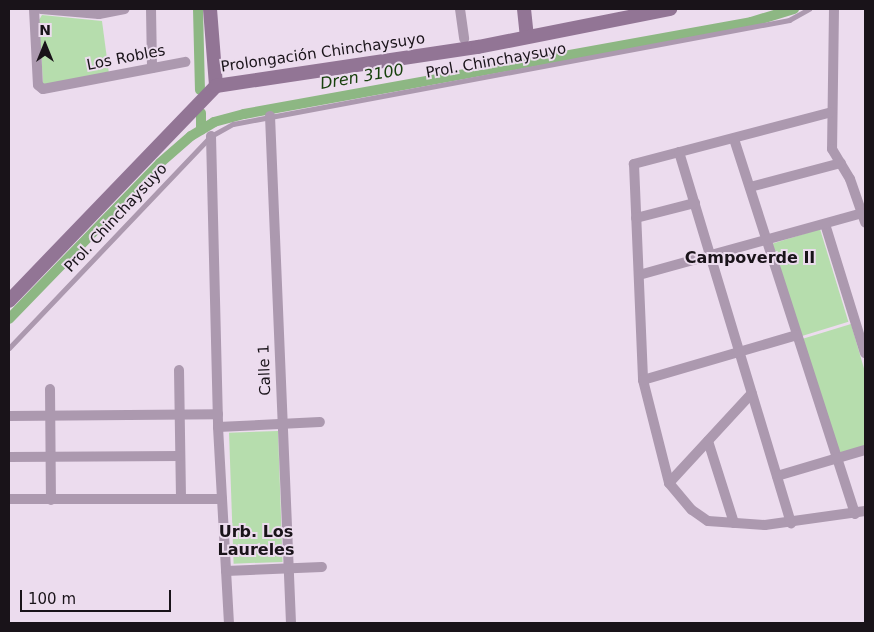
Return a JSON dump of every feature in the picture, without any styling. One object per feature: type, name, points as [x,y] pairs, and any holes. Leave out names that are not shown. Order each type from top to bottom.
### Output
[{"type":"street","name":"Los Robles","points":[[34,9],[38,85],[43,89],[185,62]]},
{"type":"street","points":[[41,9],[100,14],[125,9]]},
{"type":"street","points":[[151,9],[152,68]]},
{"type":"street","points":[[210,9],[216,86]]},
{"type":"street","points":[[460,9],[464,39]]},
{"type":"street","points":[[524,9],[527,37]]},
{"type":"street","name":"Prolongación Chinchaysuyo","points":[[9,301],[216,86],[478,47],[670,9]]},
{"type":"street","points":[[639,275],[825,224],[864,218],[850,179],[832,148],[834,9]]},
{"type":"street","points":[[734,139],[837,459],[861,514],[765,525],[708,521],[692,510],[669,483],[643,380],[634,164],[832,112]]},
{"type":"street","name":"Calle 1","points":[[270,116],[281,424],[290,569],[291,623]]},
{"type":"street","points":[[211,136],[218,427],[228,623]]},
{"type":"street","points":[[680,152],[791,523]]},
{"type":"street","points":[[750,188],[841,163]]},
{"type":"street","points":[[636,218],[695,203]]},
{"type":"street","points":[[825,224],[860,319],[865,353]]},
{"type":"street","points":[[643,380],[797,335]]},
{"type":"street","points":[[179,370],[181,499]]},
{"type":"street","points":[[50,389],[51,500]]},
{"type":"street","points":[[669,483],[752,394]]},
{"type":"street","points":[[9,416],[218,414]]},
{"type":"street","points":[[218,427],[320,422]]},
{"type":"street","points":[[708,441],[734,523]]},
{"type":"street","points":[[777,476],[865,450]]},
{"type":"street","points":[[9,457],[180,456]]},
{"type":"street","points":[[9,499],[222,499]]},
{"type":"street","points":[[226,571],[322,567]]},
{"type":"lane","name":"Prol. Chinchaysuyo","points":[[9,348],[211,136],[233,124],[789,20],[809,9]]},
{"type":"green space","points":[[42,15],[102,21],[109,74],[46,87],[43,83],[39,20]]},
{"type":"green space","points":[[820,229],[848,322],[800,337],[771,244]]},
{"type":"green space","points":[[851,324],[865,372],[865,446],[838,454],[802,339]]},
{"type":"green space","points":[[278,431],[283,562],[234,564],[229,433]]},
{"type":"waterway","points":[[198,9],[200,90]]},
{"type":"waterway","name":"Dren 3100","points":[[9,319],[160,163],[191,136],[214,122],[244,114],[751,22],[794,9]]},
{"type":"waterway","points":[[201,113],[201,130]]},
{"type":"district","name":"Campoverde II","points":[[750,258]]},
{"type":"district","name":"Urb. Los Laureles","points":[[256,541]]}]
